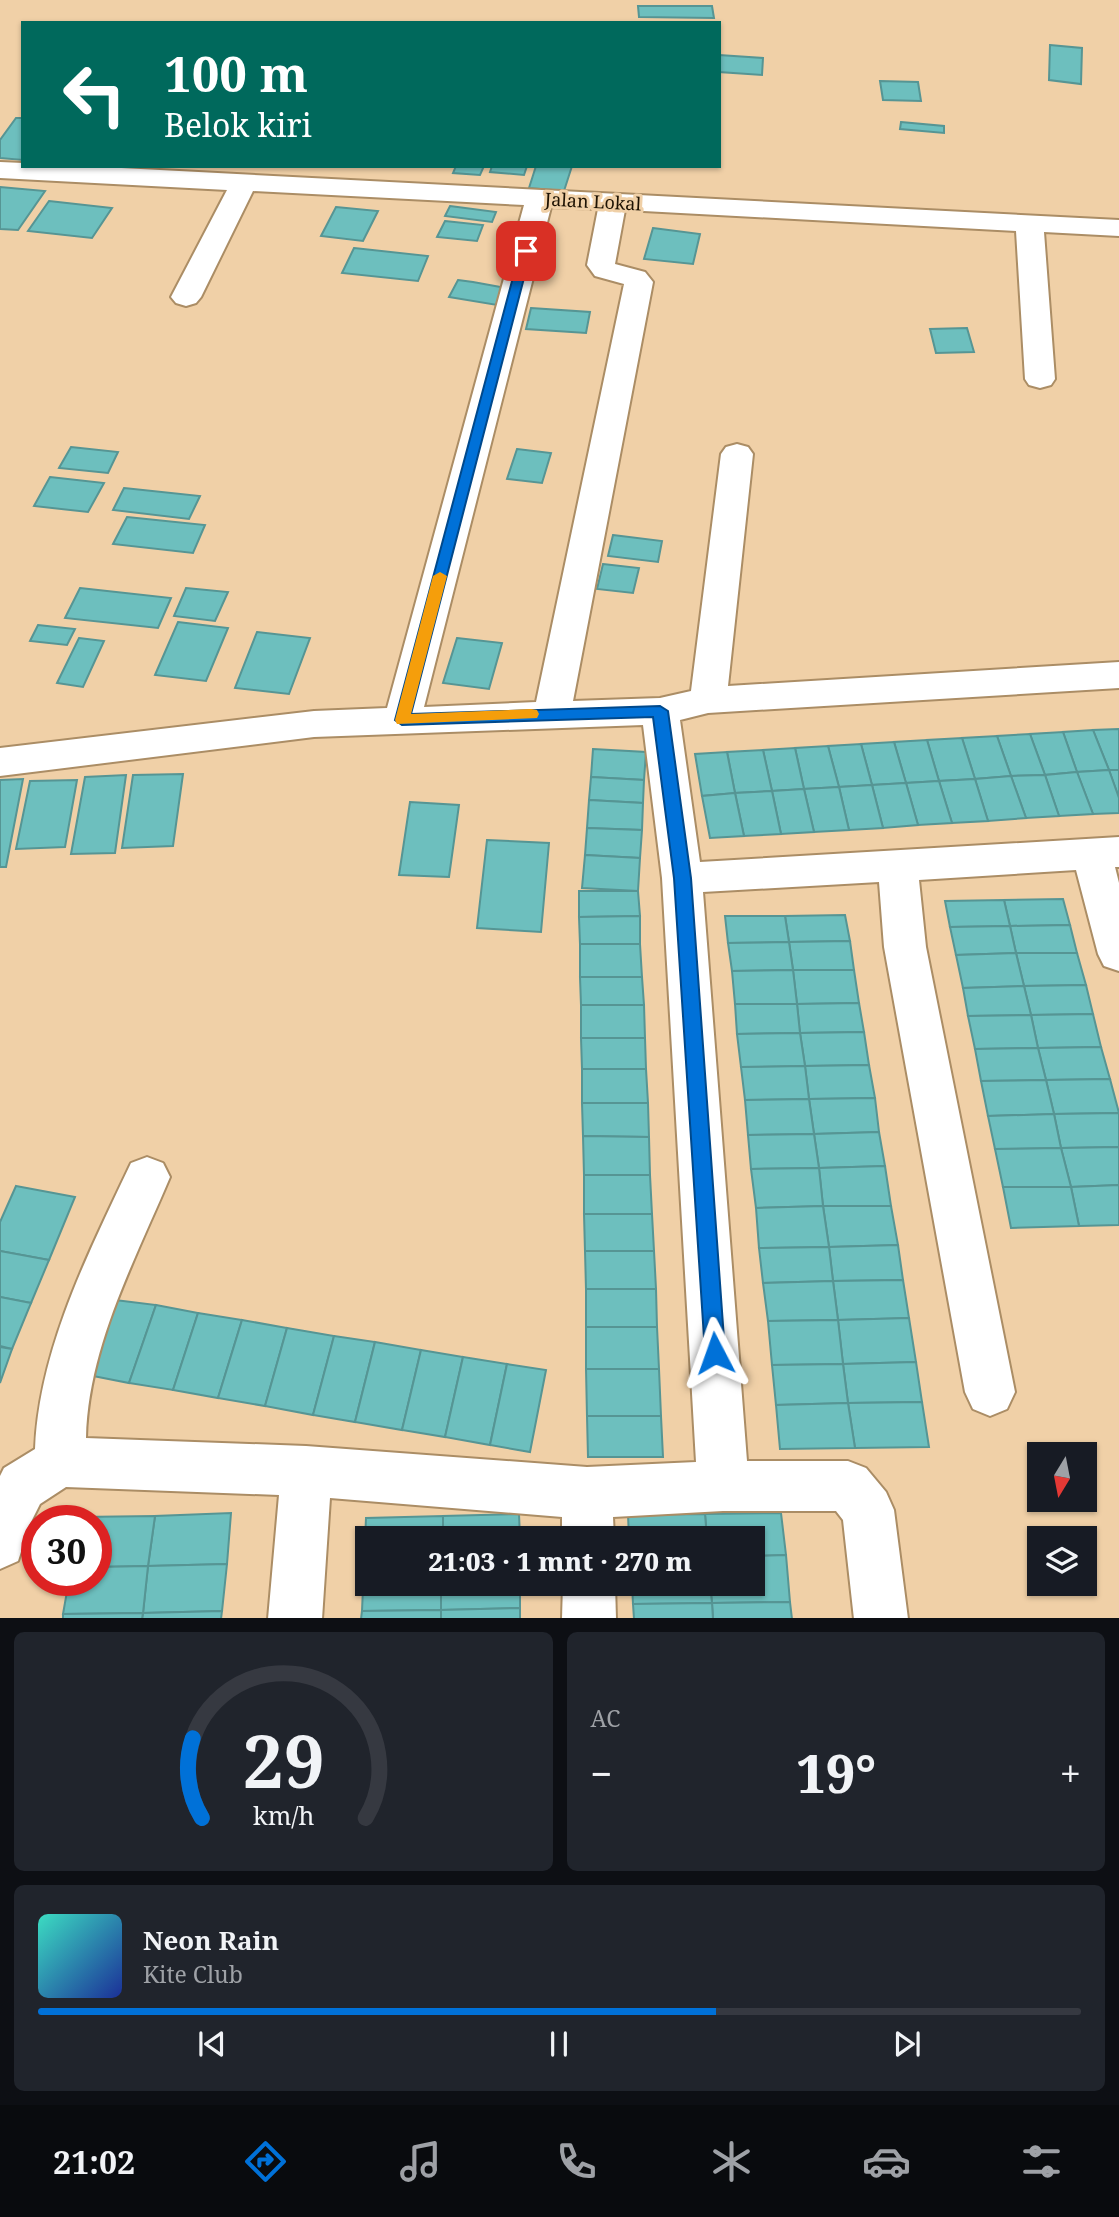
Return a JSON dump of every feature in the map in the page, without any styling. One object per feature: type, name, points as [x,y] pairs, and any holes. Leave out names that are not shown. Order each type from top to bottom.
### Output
[{"type":"street","name":"Jalan Lokal","points":[[0,170],[1119,228]]},
{"type":"street","points":[[186,297],[243,184]]},
{"type":"street","points":[[402,720],[539,199]]},
{"type":"street","points":[[552,713],[639,282],[635,278],[605,270],[601,265],[613,202]]},
{"type":"street","points":[[1029,223],[1040,379]]},
{"type":"street","points":[[708,700],[737,454]]},
{"type":"street","points":[[0,762],[314,724],[660,711],[708,700],[1119,675]]},
{"type":"street","points":[[660,711],[682,878],[723,1486]]},
{"type":"street","points":[[682,878],[1105,853],[1119,954]]},
{"type":"street","points":[[898,866],[905,947],[990,1392]]},
{"type":"street","points":[[60,1462],[64,1401],[72,1369],[88,1321],[147,1177]]},
{"type":"street","points":[[0,1543],[5,1520],[22,1486],[60,1462],[306,1471],[588,1516],[723,1486],[848,1486],[869,1510],[881,1618]]},
{"type":"street","points":[[295,1618],[306,1471]]},
{"type":"street","points":[[589,1596],[589,1618]]},
{"type":"building","points":[[638,6],[712,6],[714,18],[639,17]]},
{"type":"building","points":[[1050,45],[1082,48],[1081,84],[1049,80]]},
{"type":"building","points":[[721,55],[763,58],[762,75],[721,72]]},
{"type":"building","points":[[880,81],[918,82],[921,101],[883,100]]},
{"type":"building","points":[[16,118],[21,118],[21,160],[0,158],[0,140]]},
{"type":"building","points":[[901,122],[944,126],[944,133],[900,129]]},
{"type":"building","points":[[455,168],[483,168],[480,175],[453,173]]},
{"type":"building","points":[[491,168],[526,168],[524,175],[490,172]]},
{"type":"building","points":[[535,168],[571,168],[564,191],[529,188]]},
{"type":"building","points":[[0,187],[45,191],[18,230],[0,229]]},
{"type":"building","points":[[49,201],[112,208],[92,238],[28,231]]},
{"type":"building","points":[[450,206],[496,212],[492,222],[445,216]]},
{"type":"building","points":[[336,207],[378,211],[363,241],[321,236]]},
{"type":"building","points":[[445,221],[483,225],[477,241],[437,237]]},
{"type":"building","points":[[653,228],[700,234],[693,264],[644,259]]},
{"type":"building","points":[[354,248],[428,256],[418,281],[342,273]]},
{"type":"building","points":[[458,280],[506,288],[497,305],[449,297]]},
{"type":"building","points":[[531,308],[590,312],[586,333],[526,329]]},
{"type":"building","points":[[967,328],[974,352],[936,353],[930,329]]},
{"type":"building","points":[[71,447],[118,452],[108,473],[59,468]]},
{"type":"building","points":[[517,449],[551,453],[542,483],[507,479]]},
{"type":"building","points":[[50,477],[104,483],[88,512],[34,506]]},
{"type":"building","points":[[124,488],[200,496],[189,519],[113,510]]},
{"type":"building","points":[[127,517],[205,525],[193,553],[113,544]]},
{"type":"building","points":[[613,535],[662,541],[658,562],[608,556]]},
{"type":"building","points":[[603,564],[639,568],[633,593],[597,589]]},
{"type":"building","points":[[80,588],[171,598],[158,628],[65,618]]},
{"type":"building","points":[[186,588],[228,592],[215,621],[174,616]]},
{"type":"building","points":[[178,622],[228,628],[206,681],[155,675]]},
{"type":"building","points":[[38,625],[75,629],[67,645],[30,641]]},
{"type":"building","points":[[257,632],[310,638],[289,694],[235,688]]},
{"type":"building","points":[[79,638],[104,641],[83,687],[57,683]]},
{"type":"building","points":[[457,638],[502,643],[489,689],[443,683]]},
{"type":"building","points":[[1119,729],[1119,770],[1109,770],[1093,730]]},
{"type":"building","points":[[1093,730],[1109,770],[1077,772],[1063,732]]},
{"type":"building","points":[[1063,732],[1077,772],[1045,775],[1030,734]]},
{"type":"building","points":[[1030,734],[1045,775],[1011,776],[997,736]]},
{"type":"building","points":[[997,736],[1011,776],[975,779],[962,738]]},
{"type":"building","points":[[962,738],[975,779],[939,781],[927,740]]},
{"type":"building","points":[[927,740],[939,781],[906,783],[894,742]]},
{"type":"building","points":[[894,742],[906,783],[872,785],[861,744]]},
{"type":"building","points":[[861,744],[872,785],[839,787],[828,746]]},
{"type":"building","points":[[828,746],[839,787],[804,789],[795,748]]},
{"type":"building","points":[[795,748],[804,789],[772,791],[763,750]]},
{"type":"building","points":[[593,749],[646,752],[644,780],[591,777]]},
{"type":"building","points":[[763,750],[772,791],[735,793],[727,752]]},
{"type":"building","points":[[727,752],[735,793],[702,796],[695,754]]},
{"type":"building","points":[[1109,770],[1119,770],[1119,798]]},
{"type":"building","points":[[1109,770],[1119,798],[1119,813],[1093,814],[1077,772]]},
{"type":"building","points":[[1077,772],[1093,814],[1059,816],[1045,775]]},
{"type":"building","points":[[183,774],[173,846],[122,848],[133,775]]},
{"type":"building","points":[[126,775],[115,853],[71,854],[85,777]]},
{"type":"building","points":[[1045,775],[1059,816],[1026,818],[1011,776]]},
{"type":"building","points":[[1011,776],[1026,818],[988,821],[975,779]]},
{"type":"building","points":[[591,777],[644,780],[643,803],[589,800]]},
{"type":"building","points":[[23,779],[6,867],[0,867],[0,780]]},
{"type":"building","points":[[975,779],[988,821],[952,823],[939,781]]},
{"type":"building","points":[[77,780],[65,847],[16,849],[30,781]]},
{"type":"building","points":[[939,781],[952,823],[918,825],[906,783]]},
{"type":"building","points":[[906,783],[918,825],[883,828],[872,785]]},
{"type":"building","points":[[872,785],[883,828],[849,830],[839,787]]},
{"type":"building","points":[[839,787],[849,830],[814,832],[804,789]]},
{"type":"building","points":[[804,789],[814,832],[781,834],[772,791]]},
{"type":"building","points":[[772,791],[781,834],[744,836],[735,793]]},
{"type":"building","points":[[735,793],[744,836],[710,838],[702,796]]},
{"type":"building","points":[[589,800],[643,803],[642,830],[587,828]]},
{"type":"building","points":[[410,802],[459,805],[449,877],[399,875]]},
{"type":"building","points":[[587,828],[642,830],[640,858],[585,855]]},
{"type":"building","points":[[487,840],[549,843],[541,932],[477,928]]},
{"type":"building","points":[[585,855],[640,858],[638,891],[582,888]]},
{"type":"building","points":[[579,891],[638,891],[640,916],[579,917]]},
{"type":"building","points":[[1063,899],[1070,925],[1010,926],[1004,900]]},
{"type":"building","points":[[1004,900],[1010,926],[950,927],[945,901]]},
{"type":"building","points":[[845,915],[850,941],[789,942],[785,916]]},
{"type":"building","points":[[640,916],[640,944],[580,944],[579,917]]},
{"type":"building","points":[[725,916],[785,916],[789,942],[728,943]]},
{"type":"building","points":[[1070,925],[1077,953],[1016,953],[1010,926]]},
{"type":"building","points":[[1010,926],[1016,953],[956,955],[950,927]]},
{"type":"building","points":[[850,941],[854,970],[793,970],[789,942]]},
{"type":"building","points":[[789,942],[793,970],[732,971],[728,943]]},
{"type":"building","points":[[580,944],[640,944],[642,977],[580,977]]},
{"type":"building","points":[[1016,953],[1077,953],[1086,985],[1024,986]]},
{"type":"building","points":[[1016,953],[1024,986],[963,988],[956,955]]},
{"type":"building","points":[[793,970],[854,970],[859,1003],[797,1004]]},
{"type":"building","points":[[793,970],[797,1004],[735,1004],[732,971]]},
{"type":"building","points":[[580,977],[642,977],[644,1005],[581,1005]]},
{"type":"building","points":[[1086,985],[1093,1014],[1031,1015],[1024,986]]},
{"type":"building","points":[[1024,986],[1031,1015],[968,1016],[963,988]]},
{"type":"building","points":[[859,1003],[864,1032],[800,1033],[797,1004]]},
{"type":"building","points":[[735,1004],[797,1004],[800,1033],[737,1034]]},
{"type":"building","points":[[581,1005],[644,1005],[645,1038],[581,1038]]},
{"type":"building","points":[[1093,1014],[1101,1047],[1038,1048],[1031,1015]]},
{"type":"building","points":[[1031,1015],[1038,1048],[975,1049],[968,1016]]},
{"type":"building","points":[[864,1032],[869,1065],[805,1066],[800,1033]]},
{"type":"building","points":[[800,1033],[805,1066],[741,1067],[737,1034]]},
{"type":"building","points":[[581,1038],[645,1038],[646,1069],[582,1069]]},
{"type":"building","points":[[1101,1047],[1110,1079],[1046,1080],[1038,1048]]},
{"type":"building","points":[[1038,1048],[1046,1080],[981,1081],[975,1049]]},
{"type":"building","points":[[869,1065],[875,1098],[809,1099],[805,1066]]},
{"type":"building","points":[[805,1066],[809,1099],[745,1100],[741,1067]]},
{"type":"building","points":[[582,1069],[646,1069],[648,1103],[582,1103]]},
{"type":"building","points":[[1110,1079],[1119,1113],[1054,1114],[1046,1080]]},
{"type":"building","points":[[1046,1080],[1054,1114],[988,1116],[981,1081]]},
{"type":"building","points":[[875,1098],[879,1132],[814,1134],[809,1099]]},
{"type":"building","points":[[809,1099],[814,1134],[748,1135],[745,1100]]},
{"type":"building","points":[[582,1103],[648,1103],[649,1137],[583,1136]]},
{"type":"building","points":[[1119,1113],[1119,1147],[1061,1148],[1054,1114]]},
{"type":"building","points":[[1054,1114],[1061,1148],[995,1149],[988,1116]]},
{"type":"building","points":[[879,1132],[885,1166],[819,1168],[814,1134]]},
{"type":"building","points":[[814,1134],[819,1168],[751,1169],[748,1135]]},
{"type":"building","points":[[583,1136],[649,1137],[650,1175],[584,1175]]},
{"type":"building","points":[[1119,1147],[1119,1185],[1071,1187],[1061,1148]]},
{"type":"building","points":[[1061,1148],[1071,1187],[1003,1187],[995,1149]]},
{"type":"building","points":[[885,1166],[891,1206],[823,1206],[819,1168]]},
{"type":"building","points":[[819,1168],[823,1206],[756,1208],[751,1169]]},
{"type":"building","points":[[584,1175],[650,1175],[652,1214],[584,1214]]},
{"type":"building","points":[[1119,1185],[1119,1225],[1079,1226],[1071,1187]]},
{"type":"building","points":[[16,1186],[75,1197],[49,1260],[0,1251],[0,1222]]},
{"type":"building","points":[[1003,1187],[1071,1187],[1079,1226],[1011,1228]]},
{"type":"building","points":[[823,1206],[891,1206],[898,1245],[829,1247]]},
{"type":"building","points":[[823,1206],[829,1247],[759,1248],[756,1208]]},
{"type":"building","points":[[584,1214],[652,1214],[654,1251],[585,1251]]},
{"type":"building","points":[[898,1245],[903,1280],[833,1281],[829,1247]]},
{"type":"building","points":[[829,1247],[833,1281],[763,1283],[759,1248]]},
{"type":"building","points":[[0,1251],[49,1260],[31,1303],[0,1297]]},
{"type":"building","points":[[585,1251],[654,1251],[656,1289],[586,1289]]},
{"type":"building","points":[[903,1280],[909,1318],[838,1320],[833,1281]]},
{"type":"building","points":[[833,1281],[838,1320],[768,1321],[763,1283]]},
{"type":"building","points":[[586,1289],[656,1289],[657,1327],[586,1327]]},
{"type":"building","points":[[0,1297],[31,1303],[12,1349],[0,1346]]},
{"type":"building","points":[[115,1300],[156,1305],[129,1383],[88,1375]]},
{"type":"building","points":[[156,1305],[198,1313],[173,1390],[129,1383]]},
{"type":"building","points":[[198,1313],[242,1320],[218,1398],[173,1390]]},
{"type":"building","points":[[909,1318],[916,1362],[843,1364],[838,1320]]},
{"type":"building","points":[[242,1320],[287,1328],[265,1406],[218,1398]]},
{"type":"building","points":[[838,1320],[843,1364],[772,1365],[768,1321]]},
{"type":"building","points":[[586,1327],[657,1327],[659,1369],[586,1369]]},
{"type":"building","points":[[287,1328],[334,1336],[313,1415],[265,1406]]},
{"type":"building","points":[[334,1336],[375,1342],[355,1422],[313,1415]]},
{"type":"building","points":[[375,1342],[421,1350],[402,1430],[355,1422]]},
{"type":"building","points":[[0,1347],[12,1349],[0,1383]]},
{"type":"building","points":[[421,1350],[463,1357],[445,1437],[402,1430]]},
{"type":"building","points":[[463,1357],[507,1364],[490,1445],[445,1437]]},
{"type":"building","points":[[916,1362],[922,1402],[848,1403],[843,1364]]},
{"type":"building","points":[[507,1364],[546,1370],[530,1452],[490,1445]]},
{"type":"building","points":[[843,1364],[848,1403],[776,1405],[772,1365]]},
{"type":"building","points":[[586,1369],[659,1369],[661,1416],[587,1416]]},
{"type":"building","points":[[922,1402],[929,1447],[855,1448],[848,1403]]},
{"type":"building","points":[[848,1403],[855,1448],[780,1449],[776,1405]]},
{"type":"building","points":[[587,1416],[661,1416],[663,1457],[588,1457]]},
{"type":"building","points":[[231,1513],[227,1564],[148,1566],[155,1516]]},
{"type":"building","points":[[781,1513],[786,1555],[765,1556],[765,1526],[706,1526],[705,1514]]},
{"type":"building","points":[[519,1514],[520,1526],[443,1526],[443,1516]]},
{"type":"building","points":[[705,1514],[706,1526],[628,1526],[628,1515]]},
{"type":"building","points":[[155,1516],[148,1566],[112,1567],[112,1517]]},
{"type":"building","points":[[443,1516],[443,1526],[366,1526],[366,1518]]},
{"type":"building","points":[[786,1555],[790,1602],[712,1603],[711,1596],[765,1596],[765,1556]]},
{"type":"building","points":[[227,1564],[222,1611],[143,1613],[148,1566]]},
{"type":"building","points":[[148,1566],[143,1613],[63,1614],[66,1596],[112,1596],[112,1567]]},
{"type":"building","points":[[363,1596],[441,1596],[441,1610],[362,1611]]},
{"type":"building","points":[[441,1596],[520,1596],[520,1608],[441,1610]]},
{"type":"building","points":[[633,1596],[711,1596],[712,1603],[633,1604]]},
{"type":"building","points":[[790,1602],[792,1618],[713,1618],[712,1603]]},
{"type":"building","points":[[712,1603],[713,1618],[634,1618],[633,1604]]},
{"type":"building","points":[[520,1608],[520,1618],[441,1618],[441,1610]]},
{"type":"building","points":[[441,1610],[441,1618],[361,1618],[362,1611]]},
{"type":"building","points":[[222,1611],[221,1618],[142,1618],[143,1613]]},
{"type":"building","points":[[143,1613],[142,1618],[63,1618],[63,1614]]},
{"type":"slow traffic","points":[[440,576],[402,720],[531,714]]},
{"type":"route","points":[[526,251],[402,720],[660,711],[682,878],[715,1353]]}]
